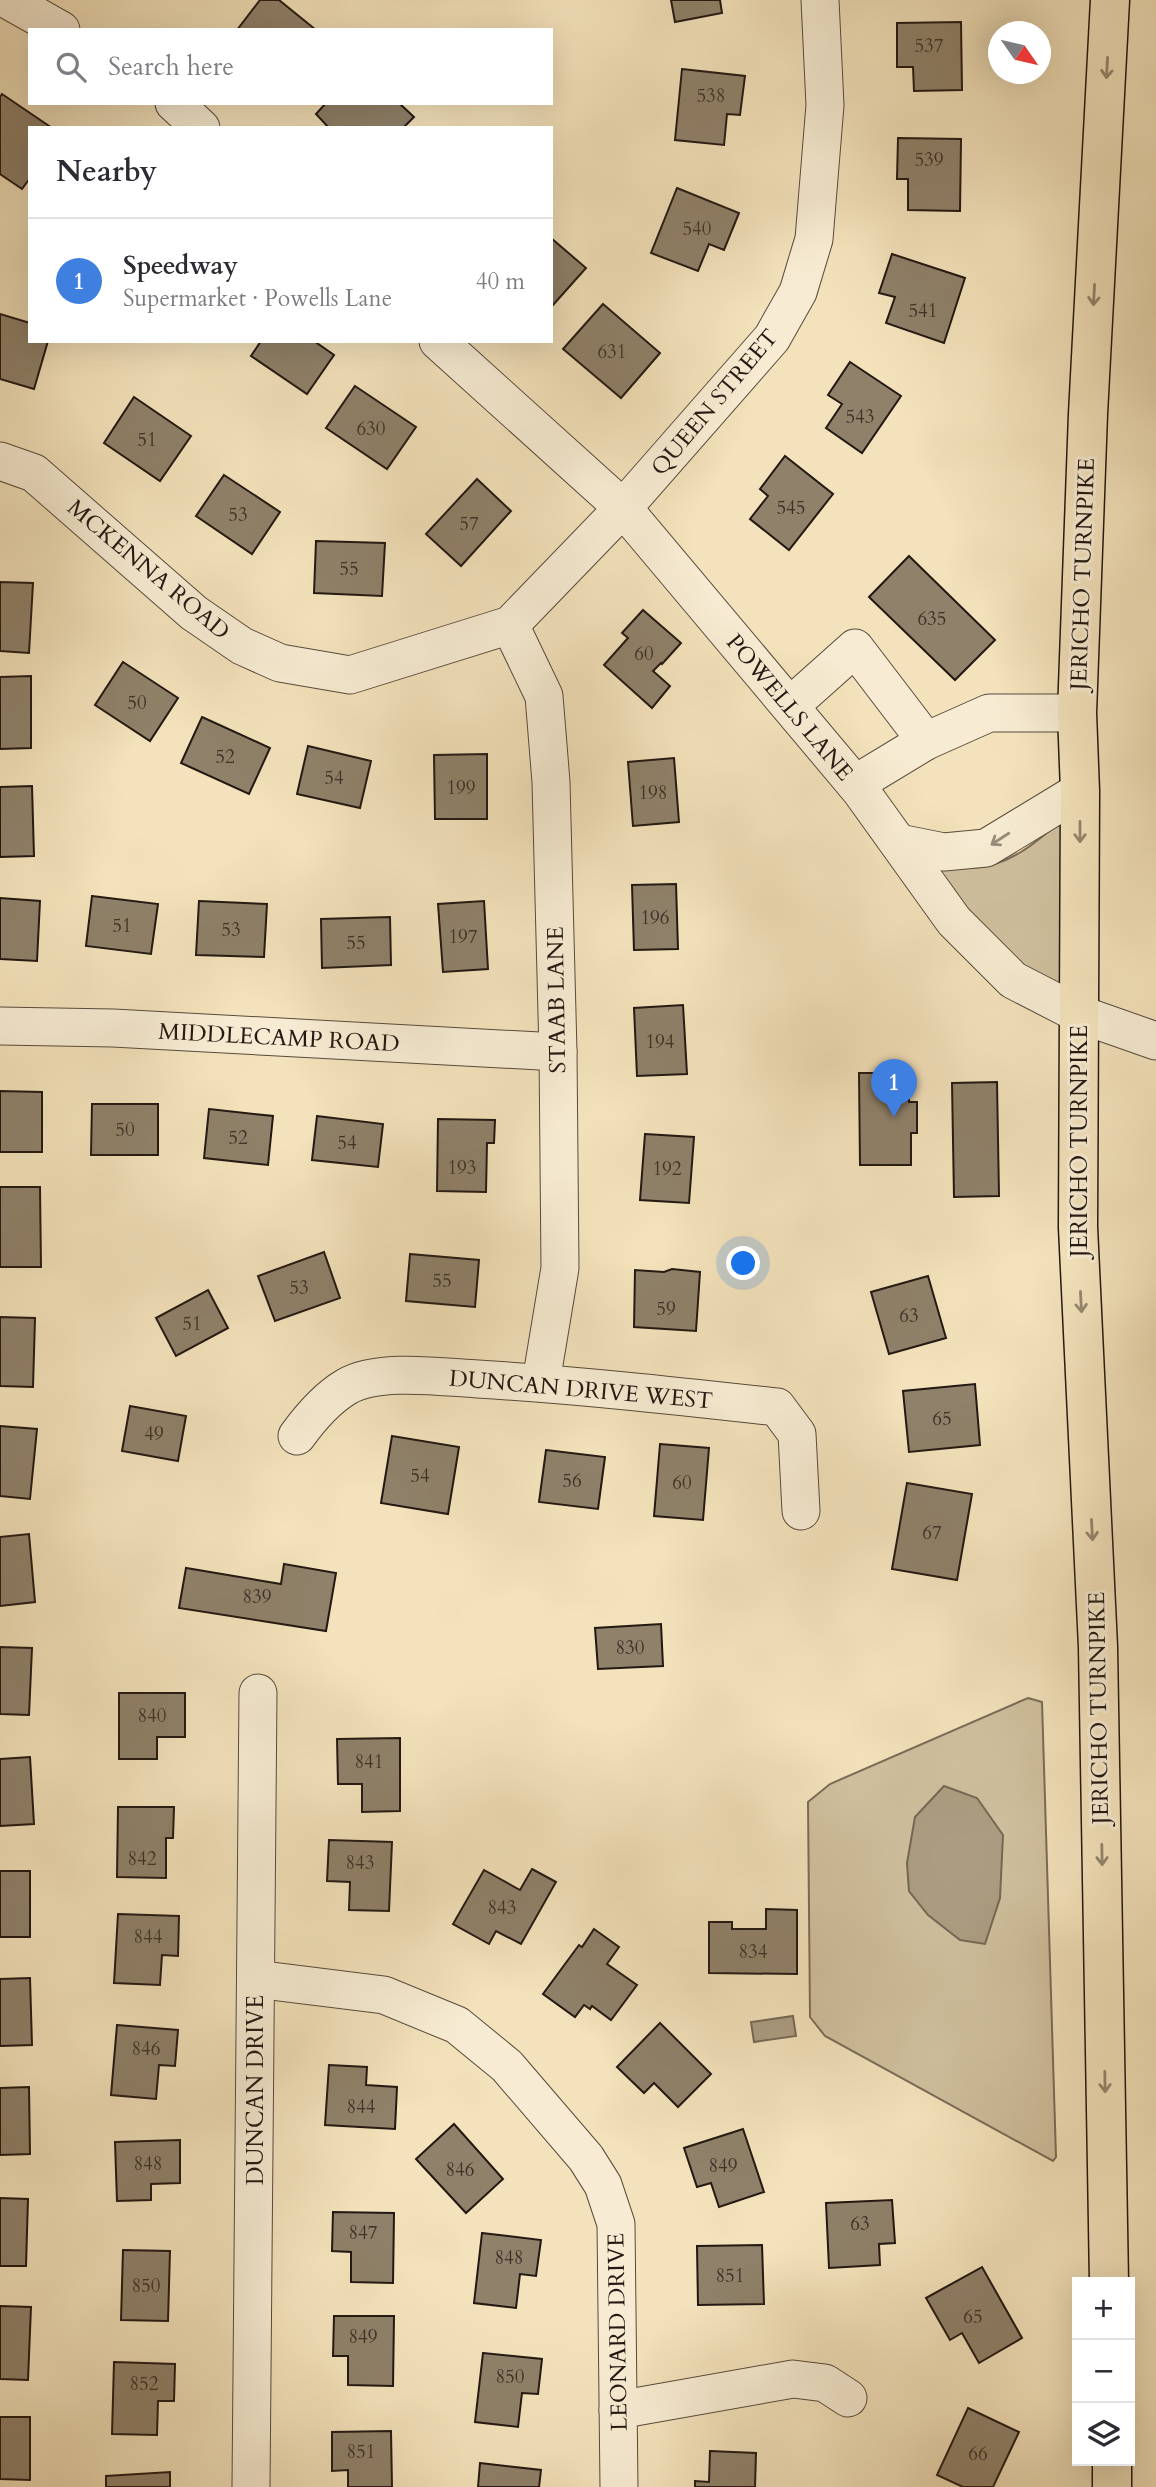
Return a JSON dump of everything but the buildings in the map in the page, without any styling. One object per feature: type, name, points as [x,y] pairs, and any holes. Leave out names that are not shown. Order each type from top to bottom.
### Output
[{"type":"main road","name":"JERICHO TURNPIKE","points":[[1109,2277],[1098,1647],[1078,1227],[1080,791],[1077,713],[1088,414],[1110,0]]},
{"type":"main road","points":[[1112,2466],[1112,2487]]},
{"type":"street","points":[[8,0],[57,28]]},
{"type":"street","name":"QUEEN STREET","points":[[623,508],[772,338],[798,292],[814,239],[825,105],[820,0]]},
{"type":"street","points":[[176,105],[199,126]]},
{"type":"street","name":"POWELLS LANE","points":[[440,343],[623,508],[855,784],[954,921],[1013,981],[1079,1014],[1156,1041]]},
{"type":"street","name":"MCKENNA ROAD","points":[[0,461],[34,473],[194,613],[242,646],[280,663],[349,675],[510,625],[623,508]]},
{"type":"street","name":"STAAB LANE","points":[[510,625],[544,696],[551,782],[560,1268],[541,1382]]},
{"type":"street","points":[[790,706],[855,648],[926,741]]},
{"type":"street","points":[[855,784],[926,741],[989,713],[1077,713]]},
{"type":"street","points":[[899,844],[944,852],[986,848],[1080,791]]},
{"type":"street","name":"MIDDLECAMP ROAD","points":[[0,1026],[113,1028],[558,1052]]},
{"type":"street","name":"DUNCAN DRIVE WEST","points":[[297,1436],[312,1415],[346,1387],[367,1380],[409,1375],[541,1382],[776,1407],[797,1434],[801,1511]]},
{"type":"street","name":"DUNCAN DRIVE","points":[[251,2487],[258,1693]]},
{"type":"street","name":"LEONARD DRIVE","points":[[256,1979],[384,1995],[457,2025],[507,2066],[586,2158],[603,2185],[616,2224],[619,2487]]},
{"type":"street","points":[[618,2410],[793,2379],[825,2383],[848,2398]]},
{"type":"shaded area","points":[[1063,819],[1064,994],[1017,969],[926,861],[969,868],[996,864],[1031,845]]},
{"type":"shaded area","points":[[1028,1698],[1042,1702],[1056,2157],[1053,2161],[825,2036],[810,2017],[808,1802],[830,1784]]},
{"type":"shaded area","points":[[944,1786],[977,1798],[1003,1835],[1000,1898],[985,1944],[960,1940],[928,1915],[909,1891],[907,1863],[915,1817]]},
{"type":"shaded area","points":[[793,2016],[796,2036],[754,2042],[751,2022]]},
{"type":"place","name":"Speedway","points":[[894,1117]]}]
